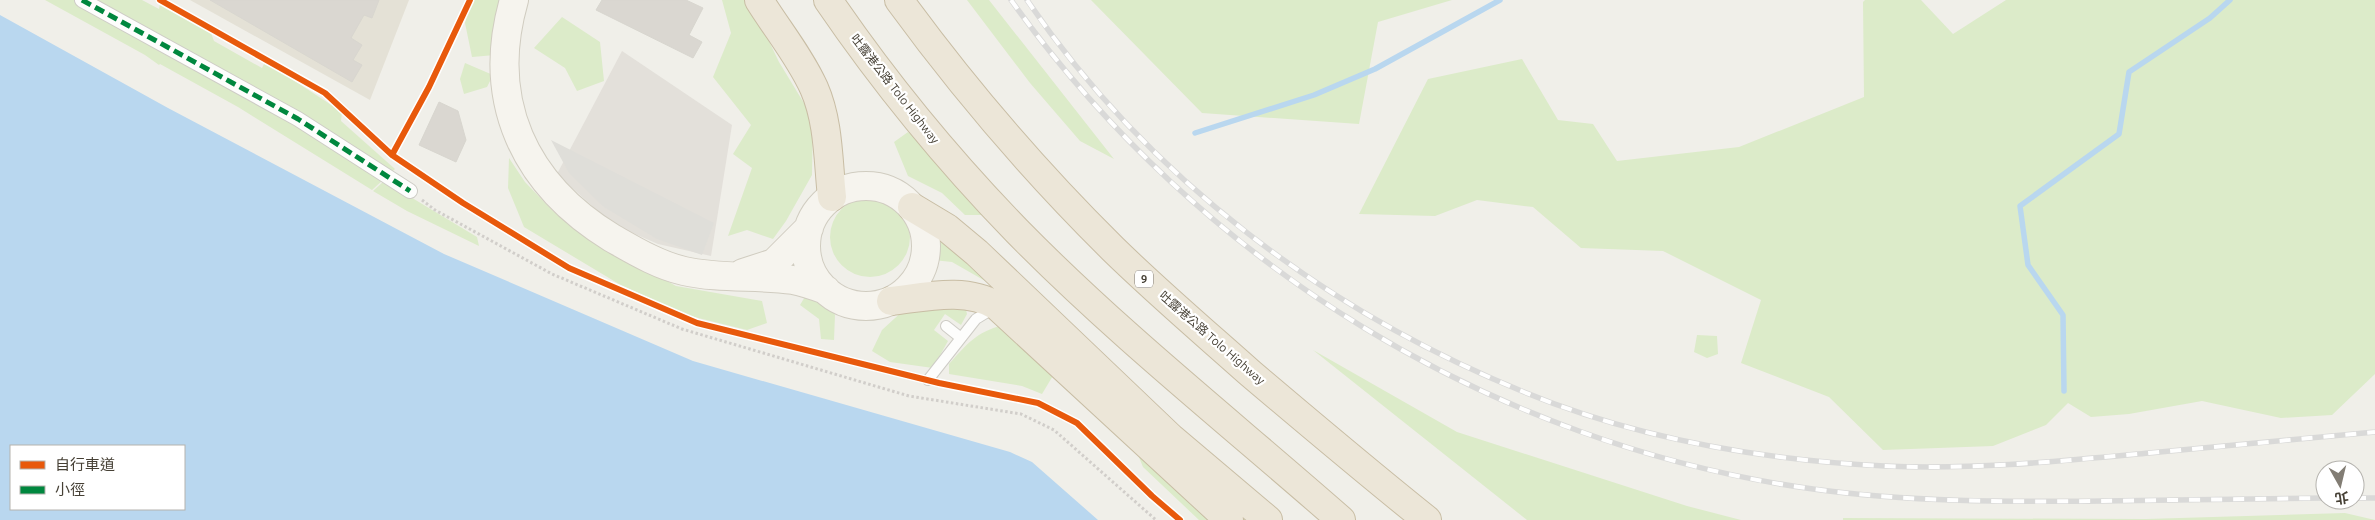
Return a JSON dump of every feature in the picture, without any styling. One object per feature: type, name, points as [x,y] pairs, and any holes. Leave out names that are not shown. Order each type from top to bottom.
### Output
[{"type":"highway","points":[[759,0],[806,74],[816,94],[825,125],[832,197]]},
{"type":"highway","name":"吐露港公路 Tolo Highway","points":[[828,0],[919,121],[951,160],[1018,232],[1123,330],[1341,520]]},
{"type":"highway","name":"吐露港公路 Tolo Highway","points":[[899,0],[980,105],[1045,179],[1113,249],[1208,336],[1370,475],[1427,520]]},
{"type":"highway","points":[[912,207],[947,228],[977,253],[1249,515]]},
{"type":"highway","points":[[891,300],[952,295],[968,296],[997,306],[1249,515]]},
{"type":"main road","points":[[514,0],[506,31],[504,59],[508,103],[520,141],[529,160],[562,200],[580,216],[644,256],[662,264],[698,274],[792,280],[826,290],[850,304],[878,305],[904,293],[915,281],[923,266],[926,236],[920,219],[912,207],[892,192],[873,187],[854,188],[832,197],[815,215],[809,228],[807,245],[808,262],[812,272],[826,290]]},
{"type":"main road","points":[[735,276],[774,262],[809,228]]},
{"type":"street","points":[[82,0],[298,119],[410,191]]},
{"type":"lane","points":[[928,380],[979,316],[997,306]]},
{"type":"lane","points":[[946,326],[961,338]]},
{"type":"path","points":[[410,191],[435,210],[552,274],[682,329],[909,396],[1021,414],[1054,430],[1156,520]]},
{"type":"shaded area","points":[[190,0],[409,0],[370,100]]},
{"type":"shaded area","points":[[622,51],[732,125],[711,256],[658,244],[612,224],[557,174]]},
{"type":"shaded area","points":[[551,140],[714,223],[702,255],[657,239],[604,207],[569,173]]},
{"type":"green space","points":[[45,0],[142,0],[159,9],[160,4],[211,33],[214,41],[262,68],[264,64],[281,72],[342,112],[341,121],[395,169],[372,190],[238,107],[159,65],[145,55]]},
{"type":"green space","points":[[471,0],[523,0],[495,55],[472,57],[465,23]]},
{"type":"green space","points":[[722,0],[749,0],[779,62],[813,118],[812,175],[786,221],[773,239],[747,230],[728,236],[752,168],[733,154],[751,125],[713,77],[731,33]]},
{"type":"green space","points":[[967,0],[989,0],[1114,159],[1080,141],[1030,83]]},
{"type":"green space","points":[[1091,0],[1452,0],[1378,22],[1359,124],[1202,113]]},
{"type":"green space","points":[[1865,0],[1921,0],[1953,34],[2006,0],[2375,0],[2375,374],[2332,415],[2281,418],[2202,401],[2129,414],[2091,417],[2068,403],[2046,425],[1993,446],[1883,450],[1829,397],[1741,363],[1761,300],[1663,251],[1581,248],[1533,207],[1477,200],[1435,216],[1359,214],[1428,79],[1522,59],[1558,120],[1593,124],[1617,161],[1739,147],[1864,97],[1863,2]]},
{"type":"green space","points":[[562,17],[600,42],[604,81],[577,91],[565,68],[534,48]]},
{"type":"green space","points":[[465,63],[493,75],[487,87],[464,94],[460,79]]},
{"type":"green space","points":[[908,132],[921,143],[950,180],[982,215],[965,215],[942,193],[908,176],[894,142]]},
{"type":"green space","points":[[509,158],[525,182],[553,211],[598,243],[676,286],[762,301],[767,323],[747,330],[686,315],[619,284],[524,227],[508,188]]},
{"type":"green space","points":[[384,181],[477,237],[479,246],[407,211],[373,191]]},
{"type":"green space","points":[[862,197],[878,197],[899,208],[910,229],[910,245],[899,266],[878,277],[862,277],[848,271],[836,259],[830,245],[830,229],[836,215],[848,203]]},
{"type":"green space","points":[[947,239],[990,279],[987,282],[952,262],[933,260],[934,240]]},
{"type":"green space","points":[[806,295],[829,301],[835,315],[834,340],[821,339],[819,319],[800,305]]},
{"type":"green space","points":[[965,305],[967,314],[961,325],[945,314],[934,330],[948,341],[933,368],[890,362],[872,351],[882,330],[907,307]]},
{"type":"green space","points":[[1003,325],[1054,374],[1042,394],[1022,386],[949,374],[949,364],[967,345],[979,335]]},
{"type":"green space","points":[[1697,335],[1717,336],[1718,354],[1707,358],[1694,352]]},
{"type":"green space","points":[[1313,350],[1457,432],[1687,506],[1741,520],[1527,520]]},
{"type":"green space","points":[[1131,438],[1252,520],[1199,520],[1143,467]]},
{"type":"green space","points":[[2345,513],[2375,520],[1843,520],[1843,518],[2146,519]]},
{"type":"water","points":[[0,15],[168,108],[444,254],[693,361],[1010,452],[1032,462],[1098,520],[0,520]]},
{"type":"building","points":[[210,0],[379,0],[372,18],[364,15],[351,38],[362,45],[353,60],[362,65],[352,82]]},
{"type":"building","points":[[602,0],[686,0],[703,8],[689,35],[702,42],[693,58],[596,10]]},
{"type":"building","points":[[439,102],[458,111],[466,140],[456,162],[419,145]]},
{"type":"waterway","points":[[1195,133],[1314,95],[1375,69],[1500,0]]},
{"type":"waterway","points":[[2064,391],[2063,315],[2028,265],[2020,206],[2119,134],[2129,72],[2210,18],[2230,0]]},
{"type":"railway","points":[[1011,0],[1086,95],[1170,181],[1263,259],[1362,327],[1468,384],[1579,431],[1694,466],[1813,489],[1849,493],[1921,499],[1994,501],[2315,498]]},
{"type":"railway","points":[[1027,0],[1075,64],[1128,125],[1185,181],[1247,232],[1312,279],[1380,322],[1451,359],[1524,392],[1611,423],[1702,444],[1793,459],[1918,467],[2018,464],[2084,459],[2375,432]]},
{"type":"railway","points":[[2365,498],[2375,498]]},
{"type":"marked path","points":[[82,0],[298,119],[410,191]]},
{"type":"cycle path","points":[[160,0],[325,93],[392,155],[463,203],[569,268],[697,323],[939,383],[1038,403],[1077,423],[1152,496],[1180,520]]},
{"type":"cycle path","points":[[392,155],[429,87],[470,0]]}]
